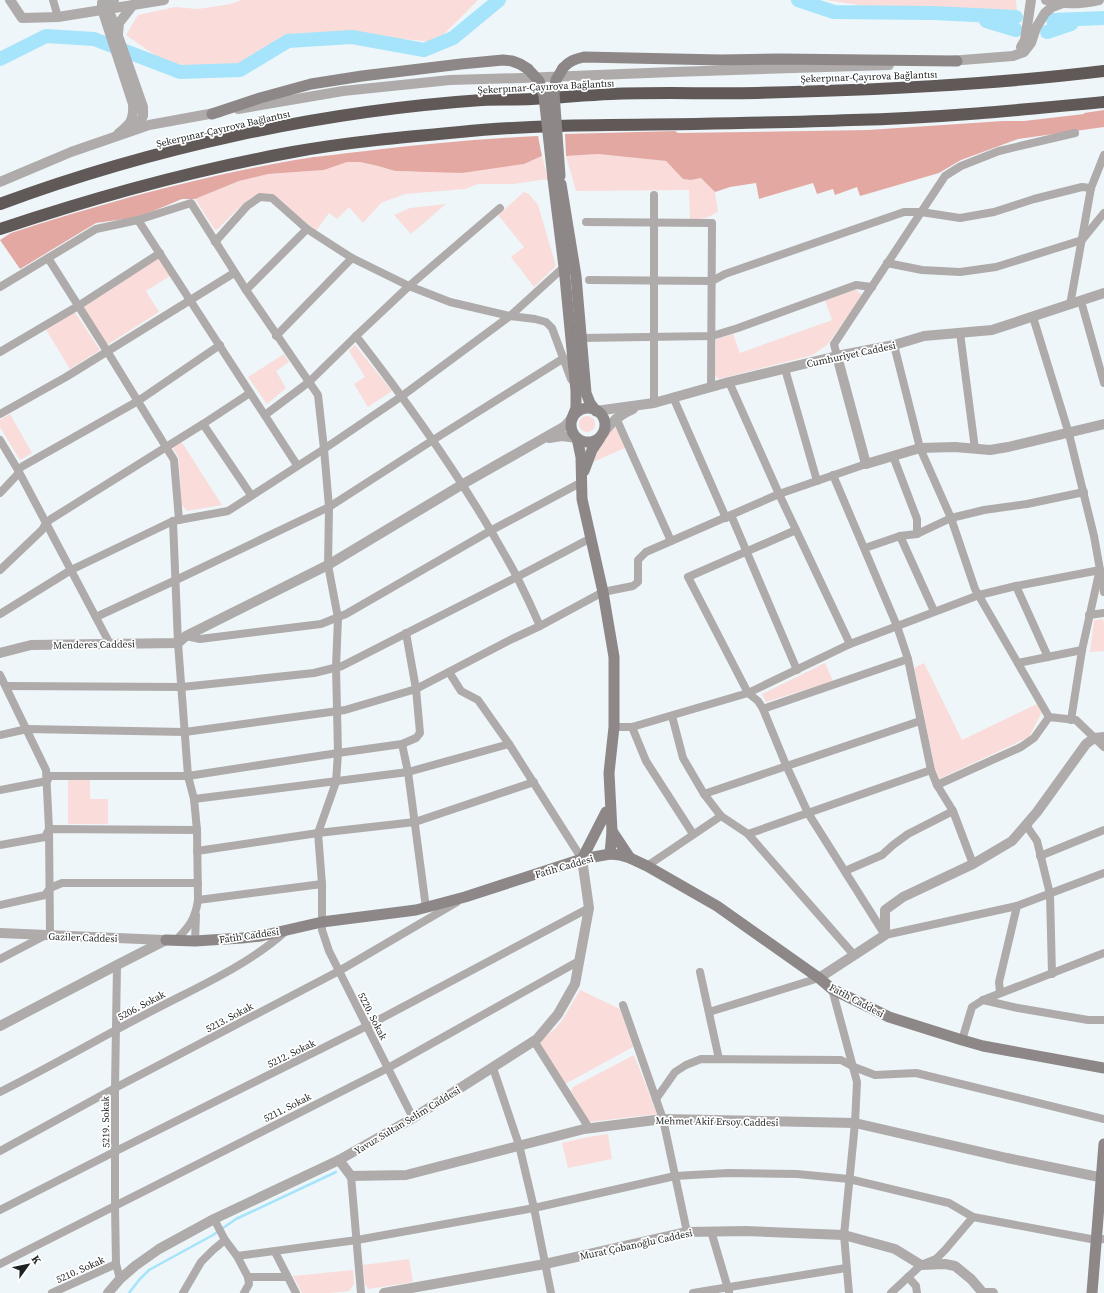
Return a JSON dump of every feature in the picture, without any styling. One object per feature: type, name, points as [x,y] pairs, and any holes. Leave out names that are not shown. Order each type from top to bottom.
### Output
[{"type":"highway","name":"Şekerpınar-Çayırova Bağlantısı","points":[[0,204],[103,170],[184,148],[314,121],[416,107],[482,100],[532,99],[612,94],[755,93],[884,89],[1015,81],[1104,71]]},
{"type":"highway","points":[[0,229],[77,204],[152,183],[255,159],[369,141],[462,131],[580,124],[848,121],[933,117],[994,113],[1104,102]]},
{"type":"main road","points":[[607,854],[612,831],[608,773],[614,727],[614,658],[603,592],[582,500],[581,457],[577,438],[571,429],[572,418],[576,408],[576,391],[556,177],[554,93],[556,80],[563,68],[568,63],[575,59],[584,57],[721,60],[780,59],[957,61]]},
{"type":"main road","points":[[212,114],[260,98],[311,84],[362,76],[502,60],[512,61],[528,69],[538,81],[544,96],[556,177],[576,276],[586,393],[590,403],[604,420],[602,434],[586,462],[582,482]]},
{"type":"main road","points":[[572,418],[582,409],[591,409],[596,411]]},
{"type":"main road","points":[[577,438],[580,441],[590,442],[594,441],[602,434]]},
{"type":"main road","points":[[582,859],[606,812],[610,796]]},
{"type":"main road","points":[[606,812],[607,854]]},
{"type":"main road","points":[[612,831],[630,858]]},
{"type":"main road","name":"Fatih Caddesi","points":[[171,941],[242,938],[322,922],[426,908],[582,859],[607,854],[620,855],[646,866],[717,906],[819,978],[832,989],[889,1017],[983,1046],[1104,1068]]},
{"type":"main road","points":[[1092,1293],[1100,1240],[1104,1144]]},
{"type":"street","points":[[10,0],[22,18],[58,17],[105,4],[133,5],[164,0]]},
{"type":"street","points":[[53,0],[58,17]]},
{"type":"street","points":[[1002,57],[1019,49],[1026,40],[1031,0]]},
{"type":"street","points":[[1046,0],[1063,3],[1086,3],[1099,0]]},
{"type":"street","points":[[133,104],[137,112],[146,119],[166,121],[343,91],[450,80],[860,66],[957,61],[1013,56],[1024,52],[1031,43],[1036,28],[1045,13],[1052,7],[1063,3]]},
{"type":"street","points":[[105,4],[114,36],[126,69],[143,107],[143,116],[137,129]]},
{"type":"street","points":[[114,36],[119,23],[133,5]]},
{"type":"street","points":[[115,137],[133,119],[133,104],[126,69]]},
{"type":"street","points":[[0,182],[71,152],[137,129],[166,121]]},
{"type":"street","points":[[866,464],[834,344],[945,176],[961,166],[999,151],[1075,133]]},
{"type":"street","points":[[1070,305],[1091,188],[1104,155]]},
{"type":"street","points":[[589,280],[712,281],[725,274],[904,212],[921,212],[960,218],[994,212],[1034,199],[1082,187],[1091,188]]},
{"type":"street","points":[[602,434],[616,418],[626,412],[654,402],[654,195]]},
{"type":"street","points":[[216,242],[247,206],[260,197],[272,198],[307,229],[352,258],[409,286],[450,302],[510,316],[546,322],[552,328],[576,391]]},
{"type":"street","points":[[0,286],[96,229],[138,220],[191,203],[234,273],[318,395],[329,507],[328,565],[338,618],[336,667],[338,753],[336,782],[318,833]]},
{"type":"street","points":[[265,415],[309,382],[409,286],[500,208]]},
{"type":"street","points":[[887,263],[922,270],[960,272],[996,267],[1082,240],[1104,213]]},
{"type":"street","points":[[138,220],[297,465]]},
{"type":"street","points":[[586,222],[712,223],[711,387]]},
{"type":"street","points":[[246,290],[307,229]]},
{"type":"street","points":[[0,352],[78,306],[160,253]]},
{"type":"street","points":[[48,258],[138,400],[174,460],[176,580],[182,640],[182,687],[188,776],[194,799],[197,830],[198,900],[195,941]]},
{"type":"street","points":[[276,336],[352,258]]},
{"type":"street","points":[[0,614],[71,570],[176,520],[228,511],[297,465],[324,449],[402,396],[510,316],[564,267]]},
{"type":"street","points":[[0,414],[66,377],[234,273]]},
{"type":"street","points":[[582,338],[712,336],[856,285],[872,287]]},
{"type":"street","name":"Cumhuriyet Caddesi","points":[[596,411],[654,402],[837,356],[894,345],[924,336],[992,330],[1104,293]]},
{"type":"street","points":[[1081,301],[1104,383]]},
{"type":"street","points":[[1033,317],[1069,434],[1084,492],[1104,592]]},
{"type":"street","points":[[960,333],[974,449]]},
{"type":"street","points":[[356,336],[402,396],[463,484],[517,577],[540,626]]},
{"type":"street","points":[[0,493],[17,470],[138,400],[220,345]]},
{"type":"street","points":[[894,345],[920,448],[951,518],[975,589],[1049,717]]},
{"type":"street","points":[[96,617],[329,507],[564,358]]},
{"type":"street","points":[[785,369],[817,481]]},
{"type":"street","points":[[729,382],[779,494],[850,644]]},
{"type":"street","points":[[0,570],[47,526],[250,393]]},
{"type":"street","points":[[673,397],[728,516],[747,552],[797,670]]},
{"type":"street","points":[[182,640],[328,565],[463,484],[545,439],[566,426],[572,418]]},
{"type":"street","points":[[616,418],[670,542]]},
{"type":"street","points":[[203,424],[251,495]]},
{"type":"street","points":[[0,735],[27,729],[185,732],[345,710],[416,689],[603,592],[633,586],[638,582],[638,560],[646,552],[779,494],[866,464],[920,448],[955,447],[990,450],[1069,434],[1104,424]]},
{"type":"street","points":[[545,439],[562,436],[577,438]]},
{"type":"street","points":[[0,440],[42,515],[110,644]]},
{"type":"street","points":[[893,456],[916,519],[917,534]]},
{"type":"street","points":[[833,475],[897,626],[908,659],[931,770],[953,811],[974,864]]},
{"type":"street","points":[[182,640],[321,624],[338,618],[490,531],[582,482]]},
{"type":"street","points":[[865,548],[900,536],[917,534],[951,518],[984,510],[1027,504],[1084,492]]},
{"type":"street","points":[[796,530],[688,577],[748,694],[758,701],[764,709],[786,765],[808,813],[885,935]]},
{"type":"street","points":[[900,536],[934,611]]},
{"type":"street","points":[[6,686],[182,687],[314,673],[342,666],[591,538]]},
{"type":"street","points":[[614,727],[632,728],[748,694],[850,644],[979,595],[1016,586],[1100,570]]},
{"type":"street","points":[[1071,720],[1082,650],[1100,570]]},
{"type":"street","points":[[1016,586],[1048,656]]},
{"type":"street","points":[[1089,615],[1104,613]]},
{"type":"street","points":[[0,790],[47,781],[50,776],[188,776],[402,744],[416,738],[420,733],[416,689],[406,633]]},
{"type":"street","name":"Menderes Caddesi","points":[[0,653],[31,645],[110,644],[182,640]]},
{"type":"street","points":[[1018,663],[1082,650]]},
{"type":"street","points":[[764,709],[908,659]]},
{"type":"street","points":[[449,672],[461,691],[478,700],[534,782],[582,859]]},
{"type":"street","points":[[0,675],[46,770],[50,888],[48,935],[0,959]]},
{"type":"street","points":[[672,716],[683,758],[704,794],[721,816],[748,834],[854,955]]},
{"type":"street","points":[[1049,717],[1076,720],[1099,737],[1104,747]]},
{"type":"street","points":[[938,785],[1021,747],[1034,738],[1049,717]]},
{"type":"street","points":[[704,794],[786,765],[920,721]]},
{"type":"street","points":[[632,728],[646,761],[693,834]]},
{"type":"street","points":[[885,935],[885,910],[903,897],[974,864],[1012,841],[1064,776],[1086,744],[1099,737]]},
{"type":"street","points":[[402,744],[408,772],[426,908]]},
{"type":"street","points":[[194,799],[408,772],[509,744]]},
{"type":"street","points":[[748,834],[931,770]]},
{"type":"street","points":[[197,852],[318,833],[415,822],[534,782]]},
{"type":"street","points":[[845,871],[882,855],[908,834],[953,811]]},
{"type":"street","points":[[646,866],[721,816]]},
{"type":"street","points":[[1026,825],[1036,842],[1050,894],[1052,974]]},
{"type":"street","points":[[49,829],[197,830]]},
{"type":"street","points":[[0,845],[45,836],[49,829]]},
{"type":"street","points":[[1040,856],[1104,830]]},
{"type":"street","name":"5220. Sokak","points":[[318,833],[322,884],[322,930],[325,944],[413,1118]]},
{"type":"street","name":"Yavuz Sultan Selim Caddesi","points":[[108,1293],[120,1279],[146,1257],[339,1160],[413,1118],[534,1041],[550,1025],[566,1002],[575,984],[588,908],[582,859]]},
{"type":"street","points":[[709,1012],[819,978],[885,935],[1017,906],[1104,872]]},
{"type":"street","points":[[0,905],[45,895],[50,888],[62,883],[198,883]]},
{"type":"street","points":[[198,900],[322,884]]},
{"type":"street","name":"5213. Sokak","points":[[0,1151],[115,1088],[339,971],[465,897]]},
{"type":"street","points":[[1000,992],[999,982],[1017,906]]},
{"type":"street","name":"5212. Sokak","points":[[0,1210],[367,1026],[588,908]]},
{"type":"street","points":[[171,941],[190,926],[197,910]]},
{"type":"street","name":"5206. Sokak","points":[[0,1092],[241,964],[268,946],[288,929]]},
{"type":"street","name":"Gaziler Caddesi","points":[[0,933],[171,941]]},
{"type":"street","points":[[130,938],[134,949],[133,956]]},
{"type":"street","name":"Fatih Caddesi","points":[[0,1026],[133,956],[171,941]]},
{"type":"street","points":[[962,1040],[972,1007],[983,1000],[1000,992],[1052,974],[1104,953]]},
{"type":"street","name":"5211. Sokak","points":[[0,1264],[388,1068],[579,961]]},
{"type":"street","name":"5219. Sokak","points":[[117,964],[115,1206],[116,1264],[120,1279]]},
{"type":"street","points":[[700,972],[719,1059]]},
{"type":"street","points":[[832,989],[857,1082],[855,1124],[844,1235],[849,1293]]},
{"type":"street","points":[[983,1000],[1018,1008],[1088,1020],[1104,1020]]},
{"type":"street","points":[[623,1005],[663,1119],[687,1232]]},
{"type":"street","points":[[534,1041],[589,1128]]},
{"type":"street","points":[[656,1099],[675,1072],[686,1065],[701,1059],[841,1060],[875,1075],[916,1073],[1104,1119]]},
{"type":"street","points":[[493,1068],[519,1145],[534,1208],[551,1293]]},
{"type":"street","name":"Mehmet Akif Ersoy Caddesi","points":[[351,1176],[406,1175],[589,1128],[663,1119],[855,1124],[1103,1178]]},
{"type":"street","points":[[339,1160],[351,1176],[361,1293]]},
{"type":"street","points":[[237,1256],[357,1240],[534,1208],[675,1176],[728,1173],[797,1174],[849,1179],[949,1203],[973,1217],[1100,1240]]},
{"type":"street","points":[[891,1293],[921,1265],[936,1259],[946,1250],[973,1217]]},
{"type":"street","points":[[215,1222],[237,1256],[248,1277],[249,1284],[244,1293]]},
{"type":"street","points":[[711,1231],[728,1290]]},
{"type":"street","name":"Murat Çobanoğlu Caddesi","points":[[388,1293],[545,1264],[687,1232],[746,1231],[844,1235],[895,1249],[921,1265]]},
{"type":"street","points":[[183,1293],[200,1262],[224,1238]]},
{"type":"street","points":[[275,1252],[296,1293]]},
{"type":"street","name":"5210. Sokak","points":[[52,1293],[116,1264]]},
{"type":"street","points":[[921,1265],[945,1264],[955,1266],[971,1279],[983,1293],[993,1293]]},
{"type":"street","points":[[693,1293],[728,1290],[846,1268]]},
{"type":"street","points":[[248,1277],[287,1277]]},
{"type":"street","points":[[908,1277],[916,1286],[917,1293]]},
{"type":"shaded area","points":[[241,0],[478,0],[436,42],[357,35],[303,37],[269,45],[238,64],[197,68],[163,61],[126,35],[138,15],[175,7],[198,9],[231,4]]},
{"type":"shaded area","points":[[826,0],[1016,0],[1017,12],[954,9],[885,9]]},
{"type":"shaded area","points":[[1104,110],[1104,127],[1018,139],[961,160],[939,173],[860,196],[857,187],[835,195],[833,189],[817,194],[813,183],[759,199],[756,183],[730,187],[715,192],[701,178],[691,180],[683,179],[666,161],[598,154],[566,156],[565,134],[675,131],[678,133],[868,130],[1003,121],[1024,121],[1084,114]]},
{"type":"shaded area","points":[[538,136],[542,156],[524,164],[462,173],[395,171],[360,162],[347,162],[324,170],[268,174],[239,181],[195,199],[182,199],[139,217],[96,223],[20,269],[0,240],[11,233],[116,201],[223,174],[295,160],[387,148]]},
{"type":"shaded area","points":[[598,154],[666,161],[683,179],[691,180],[701,178],[715,192],[718,212],[706,218],[690,220],[689,190],[576,191],[566,156]]},
{"type":"shaded area","points":[[542,156],[548,179],[514,184],[478,184],[465,189],[405,194],[381,203],[363,223],[349,207],[337,219],[329,213],[316,231],[275,196],[268,193],[260,194],[252,198],[237,210],[218,229],[215,230],[195,199],[239,181],[268,174],[324,170],[347,162],[360,162],[395,171],[412,172],[524,164]]},
{"type":"shaded area","points":[[524,192],[529,194],[538,205],[556,266],[534,287],[511,257],[524,247],[498,215]]},
{"type":"shaded area","points":[[446,204],[411,234],[394,215],[410,208]]},
{"type":"shaded area","points":[[159,258],[170,276],[146,291],[159,312],[107,345],[83,306]]},
{"type":"shaded area","points":[[855,289],[862,295],[828,344],[813,355],[719,379],[715,376],[716,339],[733,334],[740,353],[832,320],[825,300]]},
{"type":"shaded area","points":[[74,311],[100,350],[70,369],[45,328]]},
{"type":"shaded area","points":[[355,345],[392,391],[368,407],[354,384],[365,377],[349,351]]},
{"type":"shaded area","points":[[284,354],[289,362],[276,371],[286,388],[267,404],[248,377]]},
{"type":"shaded area","points":[[10,414],[32,453],[20,460],[0,427],[0,420]]},
{"type":"shaded area","points":[[587,416],[594,421],[595,424],[590,431],[587,432],[580,427],[579,424],[584,417]]},
{"type":"shaded area","points":[[615,426],[625,448],[593,462],[607,432]]},
{"type":"shaded area","points":[[181,441],[222,505],[187,511],[181,504],[179,459],[172,446]]},
{"type":"shaded area","points":[[1103,619],[1104,651],[1090,652],[1094,620]]},
{"type":"shaded area","points":[[825,663],[833,681],[766,702],[762,694]]},
{"type":"shaded area","points":[[924,663],[962,740],[1037,704],[1042,712],[1029,737],[939,779],[935,768],[914,668]]},
{"type":"shaded area","points":[[68,780],[90,780],[90,799],[108,799],[108,824],[68,824]]},
{"type":"shaded area","points":[[580,990],[620,1009],[633,1047],[565,1084],[538,1041],[555,1029],[563,1019]]},
{"type":"shaded area","points":[[634,1055],[657,1114],[589,1122],[571,1091],[573,1087]]},
{"type":"shaded area","points":[[608,1134],[612,1159],[568,1168],[562,1143]]},
{"type":"shaded area","points":[[409,1259],[413,1282],[369,1289],[365,1285],[363,1265]]},
{"type":"shaded area","points":[[353,1270],[354,1284],[349,1291],[330,1293],[302,1293],[293,1276]]},
{"type":"waterway","points":[[0,59],[46,36],[94,39],[180,72],[240,70],[288,41],[352,37],[424,50],[453,38],[499,0]]},
{"type":"waterway","points":[[798,0],[834,12],[933,13],[1016,17]]},
{"type":"waterway","points":[[1053,20],[1104,18]]},
{"type":"waterway","points":[[986,21],[1016,30]]},
{"type":"waterway","points":[[1047,32],[1071,24]]},
{"type":"waterway","points":[[129,1293],[149,1270],[213,1235],[236,1219],[336,1172]]}]
